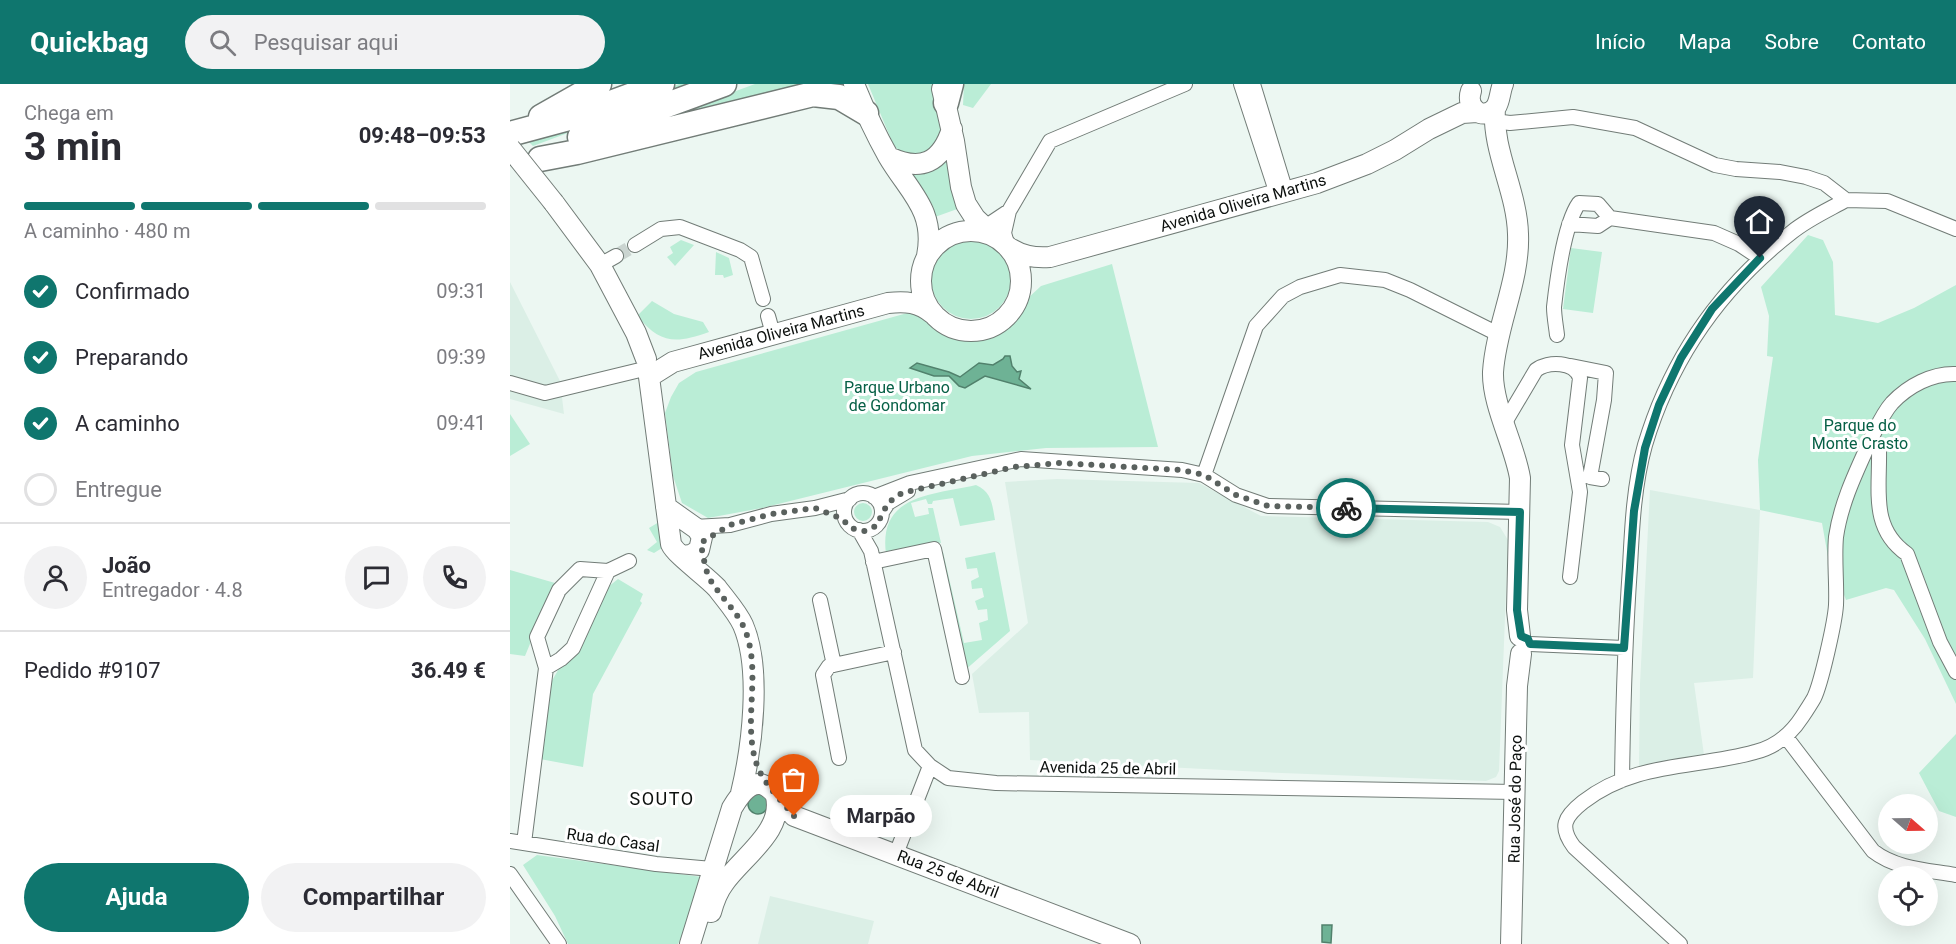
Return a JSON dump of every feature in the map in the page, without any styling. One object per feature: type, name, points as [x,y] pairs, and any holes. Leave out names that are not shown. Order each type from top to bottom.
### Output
[{"type":"highway","points":[[511,138],[599,84]]},
{"type":"highway","points":[[511,138],[662,84]]},
{"type":"highway","points":[[540,159],[581,137],[724,84]]},
{"type":"highway","points":[[510,169],[540,159],[813,94],[839,97],[866,113]]},
{"type":"main road","points":[[854,84],[889,157],[919,202],[926,217],[929,228],[921,287],[926,302],[934,315],[947,325],[961,330],[977,331],[992,326],[1005,317],[1015,305],[1020,290],[1021,275],[1016,260],[988,235],[969,209],[961,187],[946,90]]},
{"type":"main road","name":"Avenida Oliveira Martins","points":[[988,235],[1020,255],[1035,258],[1050,257],[1317,183],[1367,164],[1429,129],[1489,103]]},
{"type":"main road","name":"Rua José do Paço","points":[[1489,103],[1515,209],[1518,241],[1515,268],[1493,375],[1504,424],[1518,465],[1521,488],[1517,610],[1524,644],[1517,686],[1511,944]]},
{"type":"main road","points":[[889,157],[903,163],[919,165],[931,160],[940,153],[952,129]]},
{"type":"main road","points":[[511,138],[554,203],[608,260],[636,333],[653,366],[666,507],[677,548],[710,580],[737,614],[748,638],[753,669],[751,740],[741,793],[732,808],[690,944]]},
{"type":"main road","points":[[924,264],[936,244],[950,235],[988,235]]},
{"type":"main road","name":"Avenida Oliveira Martins","points":[[1020,290],[1026,277],[1050,257]]},
{"type":"main road","name":"Avenida Oliveira Martins","points":[[888,303],[911,289],[924,264]]},
{"type":"main road","name":"Avenida Oliveira Martins","points":[[653,366],[770,325],[888,303],[914,303],[925,307],[934,315]]},
{"type":"main road","points":[[666,507],[696,535],[710,580]]},
{"type":"main road","points":[[677,548],[675,530],[679,527],[696,535]]},
{"type":"main road","points":[[677,548],[692,555],[696,535]]},
{"type":"main road","name":"Rua 25 de Abril","points":[[751,740],[758,767],[772,790],[794,816],[1130,944]]},
{"type":"main road","points":[[702,944],[715,897],[724,882],[766,835],[776,816],[777,800],[772,790],[760,784],[754,784],[741,793]]},
{"type":"street","points":[[988,235],[1004,233],[1009,211],[1050,141],[1185,84]]},
{"type":"street","points":[[1241,84],[1282,193]]},
{"type":"street","points":[[1253,84],[1282,193]]},
{"type":"street","points":[[1489,103],[1502,122],[1573,117],[1618,124],[1635,128],[1715,165],[1780,172],[1824,183],[1846,200]]},
{"type":"street","points":[[1622,780],[1624,648],[1634,511],[1645,448],[1659,405],[1681,358],[1712,309],[1760,258],[1794,230],[1846,200],[1887,201],[1956,230]]},
{"type":"street","points":[[1557,335],[1554,309],[1569,224],[1579,204],[1598,204],[1610,218],[1714,233],[1739,244],[1760,258]]},
{"type":"street","points":[[988,235],[1009,211]]},
{"type":"street","points":[[1569,224],[1598,226],[1610,218]]},
{"type":"street","points":[[635,244],[661,229],[680,227],[740,250],[751,256],[763,298]]},
{"type":"street","points":[[1204,475],[1256,326],[1283,296],[1300,286],[1340,275],[1385,280],[1500,335]]},
{"type":"street","points":[[1504,424],[1536,370],[1542,365],[1552,363],[1606,373],[1604,400],[1590,477],[1602,479]]},
{"type":"street","points":[[510,383],[545,393],[653,366]]},
{"type":"street","points":[[1570,577],[1580,492],[1572,445],[1580,378],[1579,372],[1571,366]]},
{"type":"street","points":[[1680,944],[1574,847],[1565,836],[1565,822],[1574,809],[1596,792],[1622,780],[1652,770],[1757,752],[1786,737],[1801,719],[1815,696],[1836,607],[1836,537],[1857,466],[1890,404],[1908,389],[1930,378],[1956,374]]},
{"type":"street","points":[[1870,442],[1879,450],[1881,519],[1887,535],[1907,554],[1940,642],[1956,672]]},
{"type":"street","points":[[874,497],[910,483],[1014,464],[1060,463],[1182,470],[1204,475],[1236,495],[1268,506],[1520,512]]},
{"type":"street","points":[[815,508],[865,531],[876,526],[888,503],[902,493],[1014,464]]},
{"type":"street","points":[[696,535],[771,514],[815,508],[864,494],[878,501],[882,512]]},
{"type":"street","points":[[847,522],[844,510],[850,499]]},
{"type":"street","name":"Avenida 25 de Abril","points":[[872,556],[876,526]]},
{"type":"street","name":"Avenida 25 de Abril","points":[[859,530],[872,556],[915,750],[930,766],[948,778],[996,783],[1515,792]]},
{"type":"street","points":[[872,556],[934,549],[962,677]]},
{"type":"street","points":[[517,842],[546,668],[537,637],[559,590],[580,569],[608,571],[629,561]]},
{"type":"street","points":[[546,668],[573,648],[608,571]]},
{"type":"street","points":[[820,600],[834,665]]},
{"type":"street","points":[[1524,644],[1624,648]]},
{"type":"street","points":[[839,758],[823,675],[830,666],[894,652]]},
{"type":"street","points":[[1786,737],[1873,851],[1886,861],[1956,875]]},
{"type":"street","points":[[896,854],[930,766]]},
{"type":"street","name":"Rua do Casal","points":[[517,842],[656,864],[712,869]]},
{"type":"street","points":[[510,874],[559,944]]},
{"type":"shaded area","points":[[510,282],[560,381],[564,414],[510,399]]},
{"type":"shaded area","points":[[1005,356],[1010,356],[1012,366],[1017,372],[1021,371],[1019,379],[1031,389],[985,376],[965,388],[959,386],[949,376],[934,376],[910,368],[917,363],[960,377],[979,363],[993,365]]},
{"type":"shaded area","points":[[1057,479],[1199,483],[1261,516],[1488,522],[1500,527],[1508,540],[1499,771],[1496,777],[1486,781],[1030,760],[1029,712],[979,713],[972,674],[1028,623],[1005,482]]},
{"type":"shaded area","points":[[1650,490],[1760,510],[1753,678],[1694,683],[1704,755],[1639,767],[1640,684]]},
{"type":"shaded area","points":[[758,794],[765,797],[768,804],[765,811],[758,814],[751,811],[748,804],[751,797]]},
{"type":"shaded area","points":[[770,896],[874,921],[868,944],[758,944]]},
{"type":"shaded area","points":[[1322,925],[1332,925],[1331,943],[1322,942]]},
{"type":"green space","points":[[679,84],[699,84],[533,146],[527,140]]},
{"type":"green space","points":[[755,84],[839,84],[840,86],[640,129],[687,109]]},
{"type":"green space","points":[[868,84],[932,84],[941,127],[936,145],[929,151],[917,155],[900,152],[893,144]]},
{"type":"green space","points":[[964,84],[991,84],[973,108],[963,105]]},
{"type":"green space","points":[[948,158],[960,208],[935,217],[933,206],[912,173],[939,165]]},
{"type":"green space","name":"Parque do Monte Crasto","points":[[1808,235],[1823,240],[1833,262],[1835,315],[1878,323],[1914,308],[1956,285],[1956,704],[1925,639],[1894,590],[1886,588],[1846,600],[1841,570],[1828,557],[1822,523],[1760,510],[1758,460],[1773,357],[1767,356],[1769,316],[1761,287]]},
{"type":"green space","points":[[963,239],[979,239],[1000,250],[1011,271],[1011,287],[1000,308],[979,319],[963,319],[949,313],[937,301],[931,287],[931,271],[937,257],[949,245]]},
{"type":"green space","points":[[681,240],[694,245],[675,266],[667,257],[673,253],[670,247]]},
{"type":"green space","points":[[1571,248],[1602,252],[1593,313],[1563,309]]},
{"type":"green space","points":[[716,252],[729,258],[733,275],[724,278],[723,275],[715,275]]},
{"type":"green space","name":"Parque Urbano de Gondomar","points":[[1112,264],[1158,447],[1046,448],[972,456],[762,508],[708,518],[682,503],[673,476],[665,413],[679,383],[696,372],[911,312],[923,315],[938,328],[955,336],[976,338],[997,334],[1016,318],[1026,300],[1041,286]]},
{"type":"green space","points":[[652,301],[674,314],[703,322],[709,332],[678,340],[661,337],[637,316]]},
{"type":"green space","points":[[510,414],[530,444],[510,456]]},
{"type":"green space","points":[[976,485],[988,495],[995,520],[960,526],[953,498],[933,501],[932,504],[928,504],[926,499],[911,503],[915,517],[929,514],[928,508],[933,508],[941,543],[934,542],[886,554],[886,534],[891,519],[900,508],[927,495]]},
{"type":"green space","points":[[863,503],[869,506],[872,512],[869,518],[863,521],[857,518],[854,512],[857,506]]},
{"type":"green space","points":[[659,522],[662,548],[654,553],[647,550],[657,542],[649,528]]},
{"type":"green space","points":[[943,552],[964,643],[982,640],[979,623],[988,620],[987,609],[978,610],[975,601],[984,597],[982,588],[972,589],[971,581],[979,577],[977,568],[967,569],[965,558],[995,552],[1010,631],[964,671],[938,553]]},
{"type":"green space","points":[[510,570],[555,583],[525,656],[510,654]]},
{"type":"green space","points":[[618,579],[643,594],[640,601],[642,603],[593,694],[583,767],[540,759],[549,686],[603,591]]},
{"type":"green space","points":[[1956,734],[1956,817],[1939,811],[1938,794],[1930,794],[1919,773]]},
{"type":"green space","points":[[537,855],[702,877],[689,920],[678,944],[568,944],[555,916],[523,865]]},
{"type":"tunnel","points":[[616,256],[635,245]]},
{"type":"way so far","points":[[794,816],[770,788],[758,767],[751,740],[753,669],[748,638],[737,614],[710,580],[701,546],[702,542],[730,525],[771,514],[815,508],[840,518],[854,529],[865,531],[876,526],[888,503],[902,493],[1014,467],[1060,463],[1182,470],[1204,475],[1236,495],[1268,506],[1346,508]]},
{"type":"place","name":"Marpão","points":[[794,816]]},
{"type":"district","name":"SOUTO","points":[[662,798]]},
{"type":"route","points":[[1346,508],[1520,512],[1517,610],[1521,636],[1528,639],[1530,644],[1624,648],[1634,511],[1645,448],[1659,405],[1681,358],[1712,309],[1760,258]]}]
